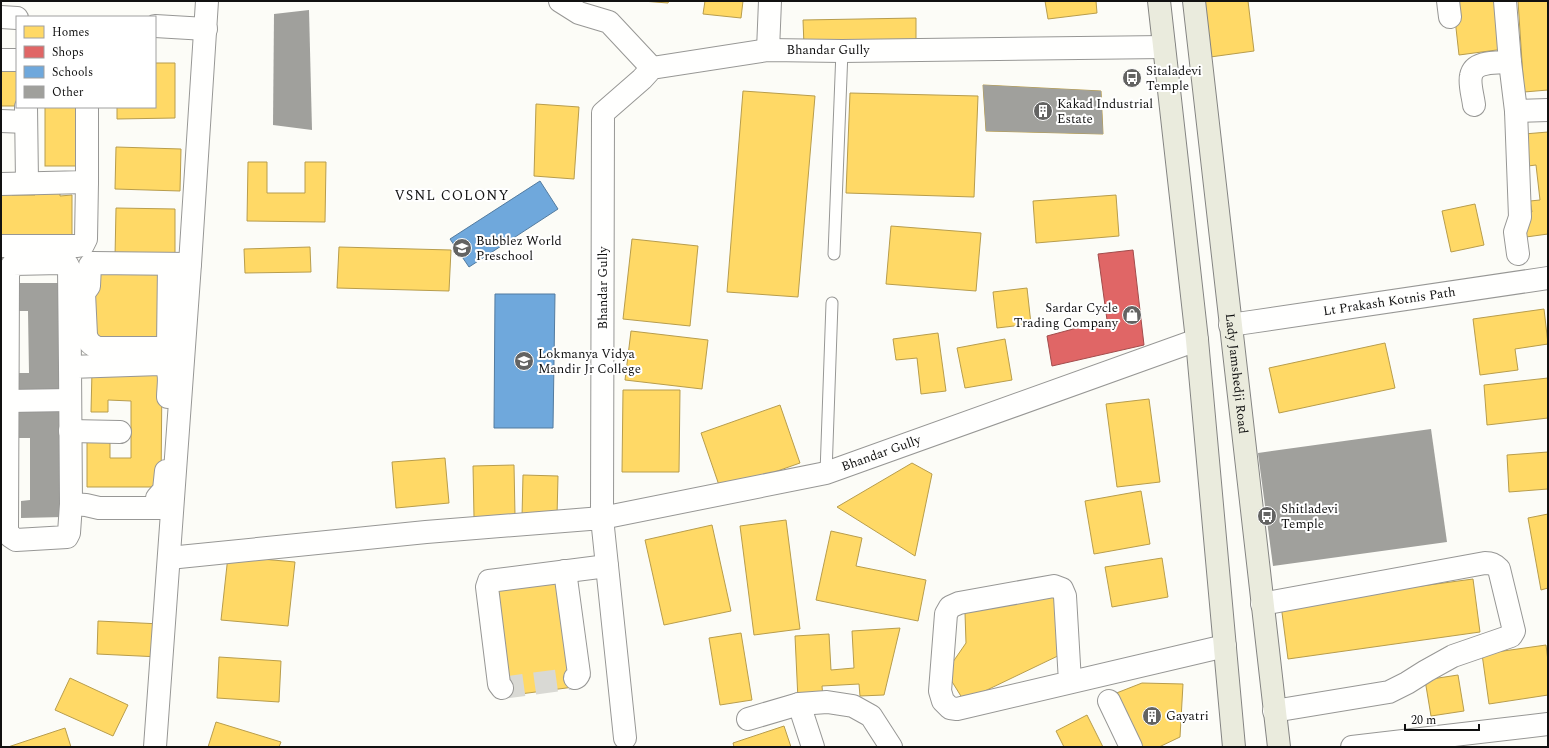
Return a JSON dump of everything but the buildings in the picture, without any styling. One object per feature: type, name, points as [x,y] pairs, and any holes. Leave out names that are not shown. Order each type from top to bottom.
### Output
[{"type":"main road","points":[[1159,1],[1197,340],[1225,646],[1232,746]]},
{"type":"main road","name":"Lady Jamshedji Road","points":[[1194,1],[1279,747]]},
{"type":"street","points":[[155,747],[169,558],[164,508],[176,348],[190,264],[207,1]]},
{"type":"street","points":[[560,1],[579,13],[609,22],[652,68]]},
{"type":"street","points":[[768,50],[770,1]]},
{"type":"street","points":[[1505,1],[1516,110],[1520,217],[1515,232],[1518,254]]},
{"type":"street","points":[[1,17],[16,18]]},
{"type":"street","points":[[156,26],[206,29]]},
{"type":"street","name":"Bhandar Gully","points":[[1164,47],[842,51],[768,50],[652,68],[642,79],[603,113],[602,518],[826,473],[1197,340]]},
{"type":"street","points":[[1,60],[16,60]]},
{"type":"street","points":[[1474,105],[1471,76],[1474,68],[1479,65],[1510,62]]},
{"type":"street","points":[[1,246],[76,246],[83,244],[86,239],[87,108]]},
{"type":"street","points":[[1516,110],[1548,110]]},
{"type":"street","points":[[1,121],[26,114],[27,182]]},
{"type":"street","points":[[1,184],[27,182],[87,182]]},
{"type":"street","points":[[61,263],[67,264],[69,268],[70,400],[71,504],[69,533],[67,537],[16,540],[10,536],[8,530],[8,275],[13,264],[61,263]]},
{"type":"street","points":[[176,348],[98,348],[92,345],[88,341],[86,335],[84,293],[89,286],[90,265],[92,263],[190,264]]},
{"type":"street","points":[[169,264],[176,348]]},
{"type":"street","name":"Lt Prakash Kotnis Path","points":[[1230,325],[1548,278]]},
{"type":"street","points":[[70,367],[166,365],[169,370],[165,486],[164,490],[157,498],[164,508]]},
{"type":"street","points":[[8,401],[70,400]]},
{"type":"street","points":[[70,431],[120,432]]},
{"type":"street","points":[[71,504],[99,508],[164,508]]},
{"type":"street","points":[[169,558],[426,532],[602,518],[624,738]]},
{"type":"street","points":[[1262,604],[1491,563],[1499,569],[1514,631],[1511,636],[1453,656],[1407,683],[1388,692],[1274,711]]},
{"type":"street","points":[[502,688],[499,684],[487,587],[489,581],[607,566]]},
{"type":"street","points":[[565,571],[579,674],[577,678],[575,678]]},
{"type":"street","points":[[1070,682],[1066,596],[1062,589],[1054,586],[959,603],[950,607],[946,614],[940,690],[943,701],[950,708],[957,708],[1070,682],[1225,646]]},
{"type":"street","points":[[1109,701],[1131,747]]},
{"type":"street","points":[[748,718],[799,704],[827,702],[853,706],[871,716],[890,747]]},
{"type":"street","points":[[799,704],[814,747]]},
{"type":"street","points":[[1352,747],[1548,724]]},
{"type":"lane","points":[[834,254],[842,51]]},
{"type":"lane","points":[[826,473],[832,303]]},
{"type":"tunnel","points":[[502,688],[575,678]]},
{"type":"place","name":"Sitaladevi Temple","points":[[1132,78]]},
{"type":"place","name":"Kakad Industrial Estate","points":[[1043,111]]},
{"type":"place","name":"Bubblez World Preschool","points":[[462,248]]},
{"type":"place","name":"Sardar Cycle Trading Company","points":[[1132,315]]},
{"type":"place","name":"Lokmanya Vidya Mandir Jr College","points":[[524,361]]},
{"type":"place","name":"Shitladevi Temple","points":[[1267,516]]},
{"type":"place","name":"Gayatri","points":[[1152,716]]},
{"type":"district","name":"VSNL COLONY","points":[[452,195]]}]
